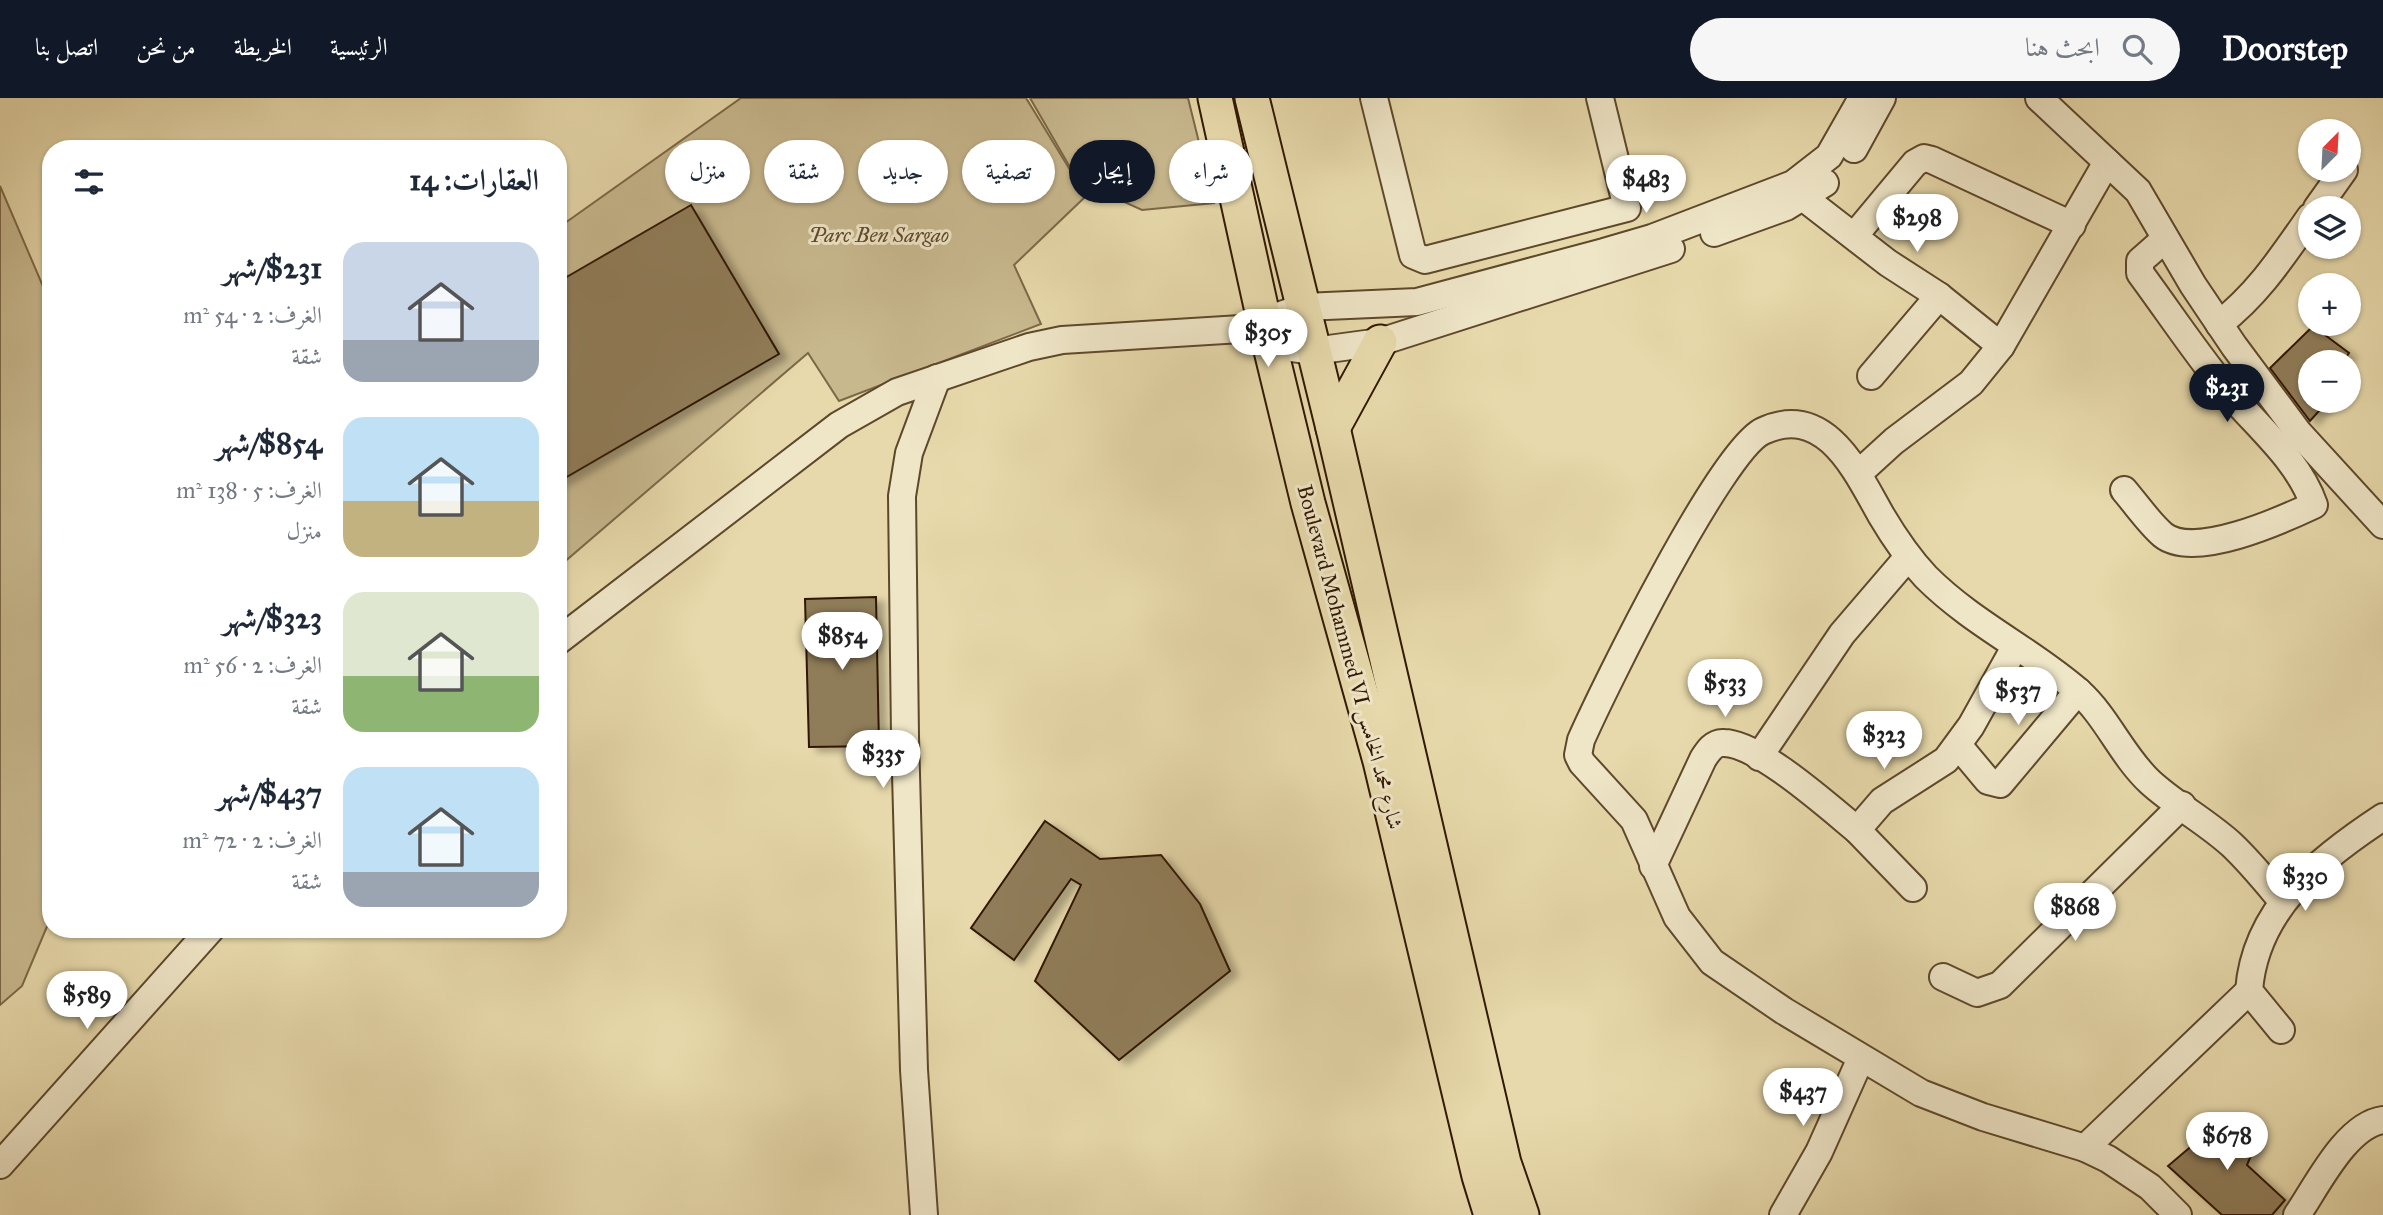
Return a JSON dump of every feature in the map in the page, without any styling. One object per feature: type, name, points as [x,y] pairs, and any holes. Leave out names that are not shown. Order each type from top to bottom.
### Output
[{"type":"main road","name":"Boulevard Mohammed VI شارع محمد الخامس","points":[[1215,98],[1258,332],[1380,761],[1479,1176],[1491,1215]]},
{"type":"main road","name":"Boulevard Mohammed VI شارع محمد الخامس","points":[[1252,98],[1333,428],[1504,1163],[1522,1215]]},
{"type":"main road","points":[[1333,428],[1380,342]]},
{"type":"street","points":[[1374,98],[1407,236],[1413,255],[1419,258],[1425,260],[1453,254],[1627,208]]},
{"type":"street","points":[[1600,98],[1637,242]]},
{"type":"street","points":[[1258,332],[1304,307],[1417,302],[1637,242],[1793,184],[1829,156],[1861,98]]},
{"type":"street","points":[[567,634],[839,425],[881,399],[1029,347],[1062,340],[1258,332],[1314,351],[1380,342],[1422,326],[1636,262],[1804,198],[1842,167],[1882,98]]},
{"type":"street","points":[[2039,98],[2138,191],[2219,324],[2298,432],[2383,525]]},
{"type":"street","points":[[1855,235],[1915,163],[1924,158],[1933,159],[2072,225]]},
{"type":"street","points":[[1860,472],[1894,442],[1971,383],[2001,346],[2107,162]]},
{"type":"street","points":[[1804,198],[1888,263],[1938,296],[2001,346]]},
{"type":"street","points":[[2219,324],[2245,304],[2263,284],[2298,235]]},
{"type":"street","points":[[2165,239],[2140,261],[2140,273],[2224,387],[2258,422],[2300,477],[2314,505]]},
{"type":"street","points":[[1871,376],[1938,296]]},
{"type":"street","points":[[924,1215],[914,1070],[902,496],[909,453],[937,378]]},
{"type":"street","points":[[2178,1215],[2132,1172],[2085,1148],[1921,1093],[1860,1058],[1712,962],[1677,917],[1634,820],[1588,772],[1578,755],[1578,748],[1660,585],[1732,461],[1751,439],[1763,430],[1792,425],[1808,427],[1836,444],[1860,472],[1882,517],[1908,557],[1947,597],[2078,691],[2150,782],[2232,845],[2283,902]]},
{"type":"street","points":[[2124,490],[2164,536],[2190,544],[2252,530],[2314,505],[2345,486]]},
{"type":"street","points":[[1759,757],[1842,634],[1908,557]]},
{"type":"street","points":[[1857,830],[1882,801],[1928,774],[1958,745],[2015,647]]},
{"type":"street","points":[[1958,745],[1988,781],[2000,784],[2078,691]]},
{"type":"street","points":[[1653,866],[1710,748],[1721,742],[1733,744],[1759,757],[1798,781],[1857,830],[1913,888]]},
{"type":"street","points":[[1943,977],[1977,993],[2000,985],[2182,805]]},
{"type":"street","points":[[2085,1148],[2249,991],[2251,966],[2260,939],[2283,902],[2312,868],[2383,817]]},
{"type":"street","points":[[0,1165],[203,938]]},
{"type":"street","points":[[2249,991],[2281,1030]]},
{"type":"street","points":[[1783,1215],[1819,1152],[1860,1058]]},
{"type":"street","points":[[2297,1215],[2347,1140],[2373,1121],[2383,1120]]},
{"type":"green space","name":"Parc Ben Sargao","points":[[741,98],[1026,98],[1052,140],[962,140],[962,203],[1055,203],[1055,145],[1069,168],[1069,203],[1079,203],[1014,265],[1041,324],[839,401],[808,353],[567,560],[567,222],[665,152],[665,203],[750,203],[750,140],[682,140]]},
{"type":"green space","points":[[1030,98],[1188,98],[1198,140],[1169,140],[1169,203],[1214,203],[1142,210],[1127,203],[1155,203],[1155,140],[1069,140],[1069,165]]},
{"type":"green space","points":[[0,186],[42,284],[42,938],[22,986],[0,1005]]},
{"type":"building","points":[[691,205],[779,354],[567,477],[567,277]]},
{"type":"building","points":[[2303,336],[2326,336],[2345,350],[2298,350],[2298,405],[2270,368]]},
{"type":"building","points":[[2304,413],[2317,413],[2310,421]]},
{"type":"building","points":[[876,597],[879,746],[809,747],[805,599]]},
{"type":"building","points":[[1045,821],[1100,859],[1161,855],[1200,904],[1230,971],[1119,1060],[1035,981],[1081,885],[1071,879],[1014,960],[971,928]]},
{"type":"building","points":[[2228,1115],[2257,1141],[2247,1165],[2285,1200],[2272,1215],[2222,1215],[2168,1166]]}]
